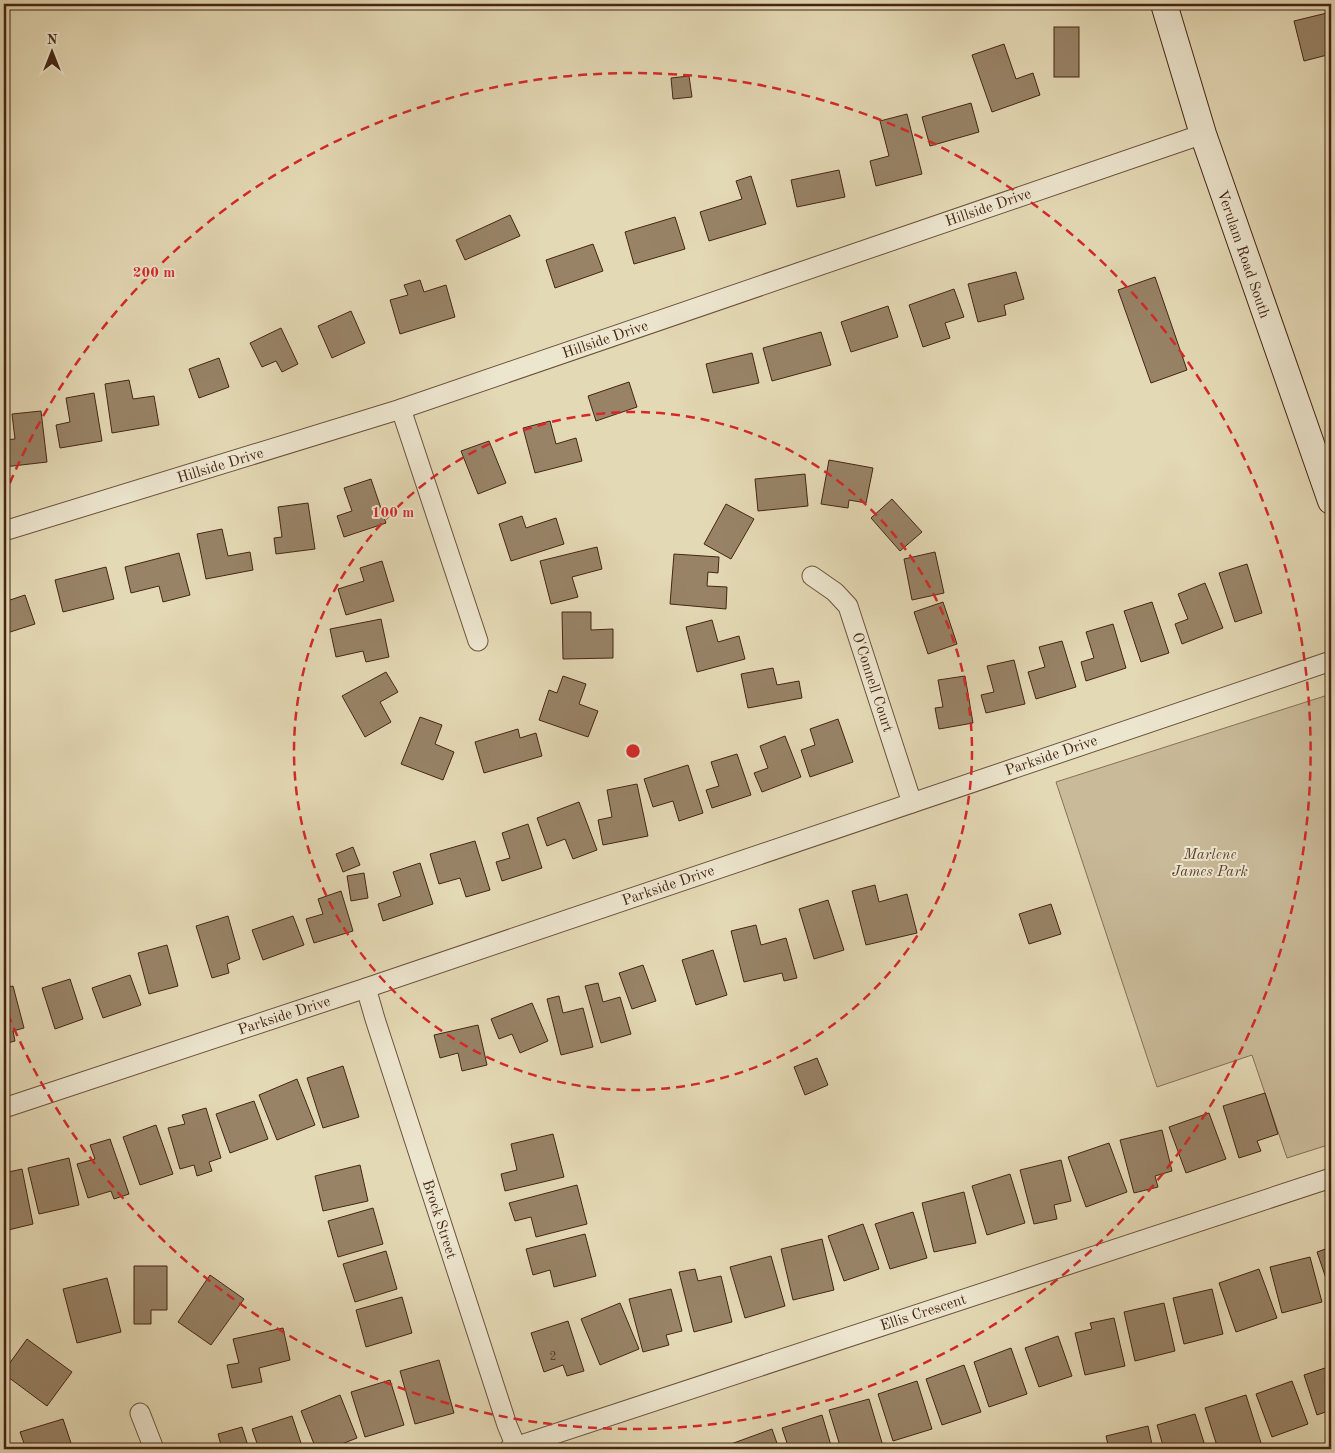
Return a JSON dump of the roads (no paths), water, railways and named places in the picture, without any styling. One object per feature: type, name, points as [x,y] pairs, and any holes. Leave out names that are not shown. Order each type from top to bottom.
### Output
[{"type":"main road","name":"Verulam Road South","points":[[1164,4],[1203,134],[1331,501]]},
{"type":"street","name":"Hillside Drive","points":[[4,531],[401,409],[1203,134]]},
{"type":"street","points":[[401,409],[478,641]]},
{"type":"street","name":"O'Connell Court","points":[[812,576],[835,592],[848,606],[912,803]]},
{"type":"street","name":"Parkside Drive","points":[[4,1108],[366,988],[1331,661]]},
{"type":"street","name":"Brock Street","points":[[366,988],[514,1449]]},
{"type":"street","name":"Ellis Crescent","points":[[514,1449],[1331,1178]]},
{"type":"street","points":[[140,1413],[154,1449]]},
{"type":"park label","name":"Marlene James Park","points":[[1210,862]]}]
